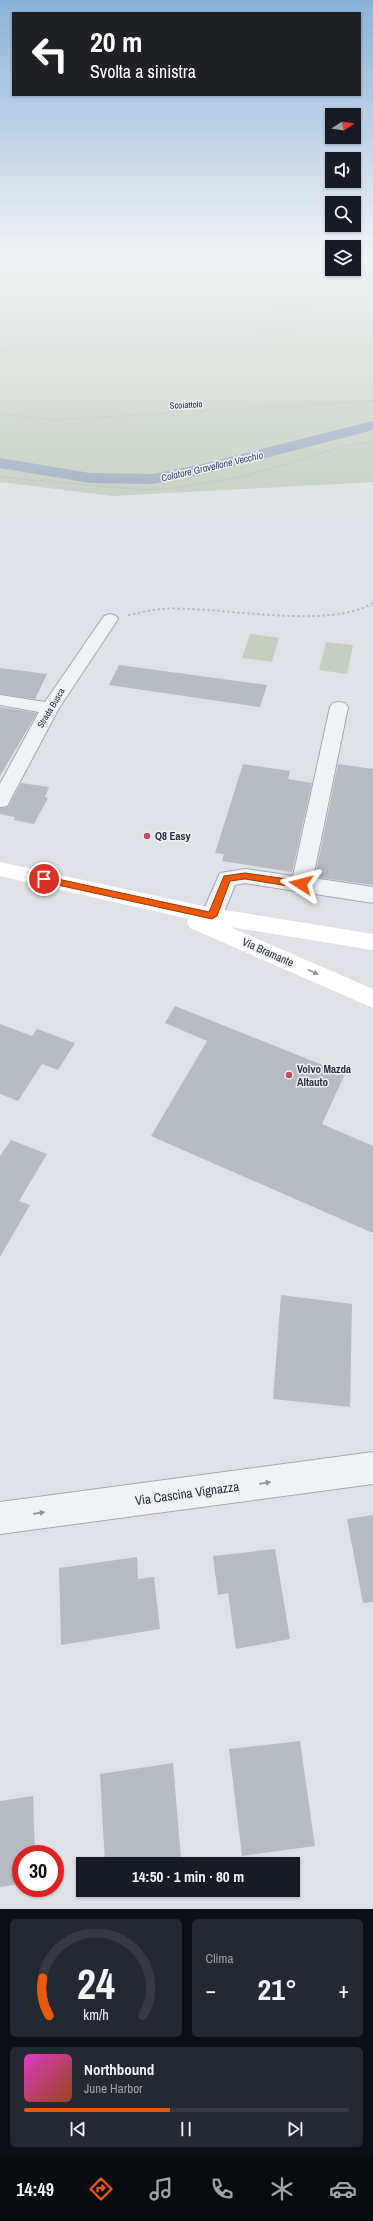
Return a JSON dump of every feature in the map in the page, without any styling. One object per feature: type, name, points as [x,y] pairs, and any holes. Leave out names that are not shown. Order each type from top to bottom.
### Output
[{"type":"main road","name":"Via Bramante","points":[[0,869],[212,916],[373,942]]},
{"type":"main road","name":"Via Bramante","points":[[162,906],[373,999]]},
{"type":"street","name":"Strada Busca","points":[[0,801],[50,708],[110,619]]},
{"type":"street","points":[[0,700],[50,708]]},
{"type":"street","points":[[301,884],[339,707]]},
{"type":"street","points":[[212,916],[227,878],[245,876],[373,895]]},
{"type":"street","name":"Via Cascina Vignazza","points":[[0,1518],[373,1468]]},
{"type":"path","points":[[0,351],[30,347],[210,347],[227,343]]},
{"type":"path","name":"Scoiattolo","points":[[0,414],[52,420],[373,401]]},
{"type":"path","points":[[0,477],[144,490],[175,488],[246,476],[344,446],[373,442]]},
{"type":"path","points":[[110,619],[161,608],[324,616],[363,609],[373,603]]},
{"type":"green space","points":[[0,343],[373,343],[373,482],[112,496],[0,482]]},
{"type":"green space","points":[[250,634],[279,638],[272,662],[242,658]]},
{"type":"green space","points":[[326,642],[353,645],[347,674],[319,670]]},
{"type":"building","points":[[119,665],[267,685],[260,707],[109,685]]},
{"type":"building","points":[[0,668],[47,674],[35,699],[0,694]]},
{"type":"building","points":[[0,707],[37,713],[0,776]]},
{"type":"building","points":[[243,764],[290,771],[288,779],[312,783],[292,872],[222,861],[224,854],[215,853]]},
{"type":"building","points":[[338,764],[373,769],[373,885],[315,877]]},
{"type":"building","points":[[21,783],[49,787],[45,797],[48,798],[34,824],[14,820],[15,817],[0,814],[0,808],[8,807]]},
{"type":"building","points":[[175,1006],[345,1074],[322,1124],[373,1146],[373,1233],[151,1136],[207,1041],[165,1023]]},
{"type":"building","points":[[0,1024],[32,1036],[37,1029],[75,1043],[58,1070],[42,1064],[18,1101],[0,1094]]},
{"type":"building","points":[[11,1140],[47,1154],[19,1201],[30,1205],[0,1257],[0,1156]]},
{"type":"building","points":[[281,1295],[352,1304],[350,1407],[273,1399]]},
{"type":"building","points":[[373,1515],[373,1602],[363,1603],[347,1519]]},
{"type":"building","points":[[275,1549],[290,1639],[236,1649],[228,1593],[218,1595],[213,1556]]},
{"type":"building","points":[[137,1557],[138,1579],[154,1577],[160,1629],[61,1645],[59,1568]]},
{"type":"building","points":[[300,1741],[315,1846],[242,1856],[229,1749]]},
{"type":"building","points":[[173,1763],[181,1857],[105,1857],[100,1774]]},
{"type":"building","points":[[33,1796],[35,1845],[12,1845],[12,1885],[0,1887],[0,1801]]},
{"type":"waterway","name":"Colatore Gravellone Vecchio","points":[[0,463],[90,478],[153,479],[208,468],[373,425]]},
{"type":"place","name":"Q8 Easy","points":[[147,836]]},
{"type":"place","name":"Volvo Mazda Altauto","points":[[289,1075]]},
{"type":"route","points":[[44,879],[212,916],[227,878],[245,876],[301,884]]}]
